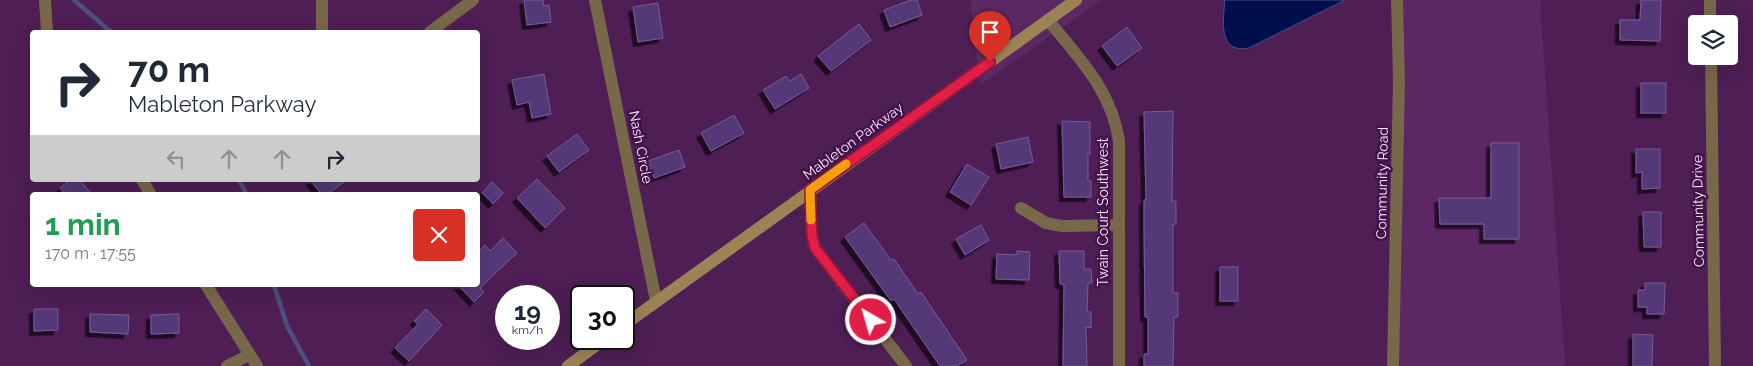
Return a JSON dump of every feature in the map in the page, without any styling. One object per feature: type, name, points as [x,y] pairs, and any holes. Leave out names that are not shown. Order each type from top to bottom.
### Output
[{"type":"main road","name":"Mableton Parkway","points":[[635,317],[1076,0]]},
{"type":"main road","points":[[568,366],[590,350]]},
{"type":"street","points":[[45,0],[47,30]]},
{"type":"street","points":[[322,0],[322,30]]},
{"type":"street","points":[[433,30],[473,0]]},
{"type":"street","name":"Nash Circle","points":[[596,0],[656,301]]},
{"type":"street","name":"Community Road","points":[[1392,366],[1399,80],[1397,0]]},
{"type":"street","points":[[1710,0],[1710,15]]},
{"type":"street","name":"Twain Court Southwest","points":[[1048,20],[1104,91],[1117,122],[1119,141],[1118,366]]},
{"type":"street","name":"Community Drive","points":[[1711,65],[1715,366]]},
{"type":"street","points":[[810,190],[812,236],[815,248],[906,366]]},
{"type":"street","points":[[1021,208],[1046,222],[1062,226],[1118,225]]},
{"type":"street","points":[[207,287],[257,366]]},
{"type":"street","points":[[227,366],[249,355]]},
{"type":"shaded area","points":[[970,0],[1102,0],[980,85]]},
{"type":"shaded area","points":[[1225,0],[1345,0],[1249,48],[1239,49],[1227,41],[1225,35]]},
{"type":"shaded area","points":[[1397,0],[1540,0],[1565,366],[1393,366]]},
{"type":"building","points":[[524,0],[543,0],[544,6],[549,5],[551,22],[527,25]]},
{"type":"building","points":[[911,0],[917,0],[922,15],[890,27],[884,10]]},
{"type":"building","points":[[1641,0],[1661,0],[1660,41],[1620,40],[1620,20],[1640,20]]},
{"type":"building","points":[[658,3],[663,38],[638,42],[633,7]]},
{"type":"building","points":[[859,24],[871,40],[831,71],[818,56]]},
{"type":"building","points":[[1127,27],[1142,48],[1117,66],[1102,46]]},
{"type":"building","points":[[544,74],[551,114],[532,118],[529,102],[517,105],[512,80]]},
{"type":"building","points":[[801,74],[809,88],[775,109],[763,90],[786,76],[790,81]]},
{"type":"building","points":[[1641,83],[1666,83],[1666,113],[1641,113]]},
{"type":"building","points":[[1173,111],[1172,201],[1176,201],[1176,224],[1173,224],[1173,293],[1178,293],[1178,317],[1174,317],[1173,366],[1144,366],[1144,354],[1148,354],[1148,317],[1145,317],[1144,200],[1146,200],[1144,112]]},
{"type":"building","points":[[734,115],[744,133],[711,151],[701,133]]},
{"type":"building","points":[[1062,121],[1090,122],[1088,181],[1091,181],[1091,197],[1064,197]]},
{"type":"building","points":[[577,134],[589,150],[559,172],[547,156]]},
{"type":"building","points":[[1028,137],[1033,162],[1001,169],[996,144]]},
{"type":"building","points":[[1491,143],[1519,143],[1519,239],[1484,239],[1484,224],[1440,224],[1439,198],[1491,198]]},
{"type":"building","points":[[1636,149],[1660,149],[1660,188],[1642,189],[1642,172],[1636,173]]},
{"type":"building","points":[[679,150],[685,167],[654,178],[648,161]]},
{"type":"building","points":[[967,164],[989,177],[971,205],[950,192]]},
{"type":"building","points":[[537,179],[565,208],[545,228],[517,198]]},
{"type":"building","points":[[68,182],[82,182],[90,192],[63,192],[60,188]]},
{"type":"building","points":[[312,182],[344,182],[331,192],[320,192]]},
{"type":"building","points":[[492,182],[503,193],[493,204],[482,193]]},
{"type":"building","points":[[1643,212],[1661,212],[1661,247],[1644,247]]},
{"type":"building","points":[[864,223],[891,260],[894,259],[918,294],[921,292],[967,360],[957,366],[940,366],[894,299],[891,301],[845,237]]},
{"type":"building","points":[[981,225],[989,240],[965,255],[956,239]]},
{"type":"building","points":[[503,238],[517,253],[480,288],[484,292],[474,302],[460,287],[480,287],[480,250],[485,245],[490,251]]},
{"type":"building","points":[[1017,251],[1030,252],[1029,280],[996,279],[997,254],[1017,255]]},
{"type":"building","points":[[1059,251],[1084,251],[1084,269],[1091,269],[1092,283],[1088,283],[1087,312],[1091,312],[1091,328],[1086,327],[1087,366],[1063,366],[1064,284],[1060,284]]},
{"type":"building","points":[[1220,267],[1238,267],[1238,301],[1220,301]]},
{"type":"building","points":[[1645,283],[1665,283],[1664,314],[1647,314],[1647,307],[1638,307],[1638,290],[1645,290]]},
{"type":"building","points":[[34,309],[58,309],[58,330],[34,331]]},
{"type":"building","points":[[426,309],[442,325],[409,361],[395,348],[418,324],[414,321]]},
{"type":"building","points":[[90,314],[129,315],[128,334],[90,332]]},
{"type":"building","points":[[179,314],[179,333],[151,334],[151,315]]},
{"type":"building","points":[[1633,334],[1653,335],[1652,366],[1633,366]]},
{"type":"waterway","points":[[74,0],[109,30]]},
{"type":"waterway","points":[[240,182],[245,192]]},
{"type":"waterway","points":[[275,287],[287,326],[309,366]]},
{"type":"slow traffic","points":[[811,220],[810,190],[846,164]]},
{"type":"route","points":[[871,320],[815,248],[812,236],[810,190],[990,62]]}]
